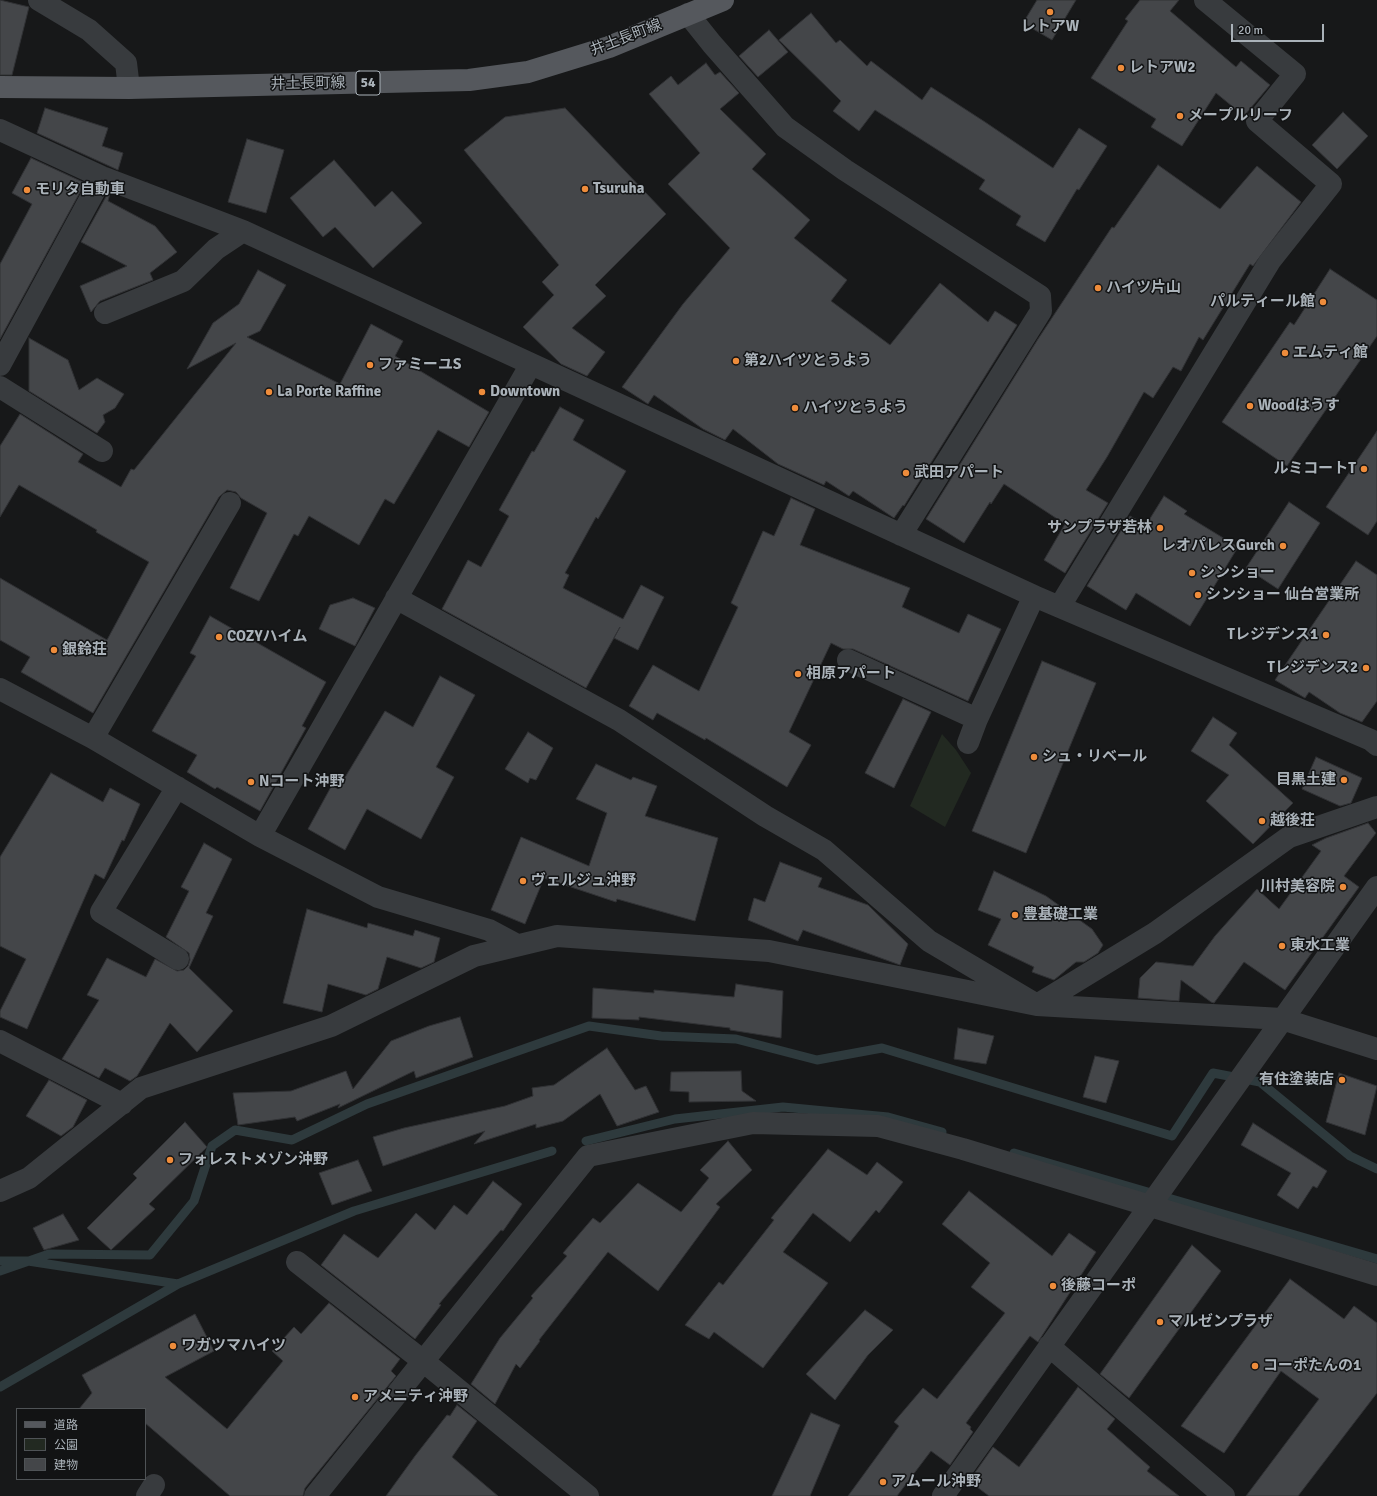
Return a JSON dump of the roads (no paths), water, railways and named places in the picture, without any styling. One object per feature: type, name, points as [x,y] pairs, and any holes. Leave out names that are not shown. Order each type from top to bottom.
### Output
[{"type":"main road","name":"井土長町線","points":[[0,87],[129,88],[469,80],[528,72],[609,46],[723,0]]},
{"type":"street","points":[[39,0],[89,30],[126,63],[129,88]]},
{"type":"street","points":[[1060,606],[1270,261],[1331,184],[1257,121],[1295,74],[1205,0]]},
{"type":"street","points":[[688,14],[712,44],[785,127],[845,170],[1040,296],[1041,311],[901,534]]},
{"type":"street","points":[[0,130],[102,177],[243,231],[1034,596],[1375,740]]},
{"type":"street","points":[[0,364],[102,177]]},
{"type":"street","points":[[105,313],[183,281],[216,249],[243,231]]},
{"type":"street","points":[[260,836],[531,364]]},
{"type":"street","points":[[0,387],[102,451]]},
{"type":"street","points":[[93,738],[230,503]]},
{"type":"street","points":[[968,743],[977,719],[1034,596]]},
{"type":"street","points":[[396,598],[619,720],[765,816],[824,850],[929,941],[1037,1005]]},
{"type":"street","points":[[848,660],[977,719]]},
{"type":"street","points":[[0,689],[93,738],[260,836],[378,897],[489,930],[517,945]]},
{"type":"street","points":[[177,787],[100,912],[178,959]]},
{"type":"street","points":[[1037,1005],[1156,933],[1289,837],[1377,807]]},
{"type":"street","points":[[943,1496],[1049,1346],[1153,1204],[1167,1180],[1377,887]]},
{"type":"street","points":[[0,1191],[30,1178],[140,1088],[331,1026],[474,956],[557,936],[770,951],[1037,1005],[1282,1019],[1377,1049]]},
{"type":"street","points":[[0,1041],[122,1104]]},
{"type":"street","points":[[315,1496],[588,1156],[753,1123],[878,1126],[963,1148],[1153,1204],[1377,1274]]},
{"type":"street","points":[[298,1262],[423,1361],[588,1496]]},
{"type":"street","points":[[1049,1346],[1224,1496]]},
{"type":"waterway","points":[[0,1271],[49,1254],[150,1255],[194,1201],[212,1146],[235,1130],[292,1140],[367,1104],[589,1026],[661,1036],[736,1039],[817,1060],[882,1048],[1172,1136],[1213,1073],[1260,1082],[1350,1156],[1377,1169]]},
{"type":"waterway","points":[[586,1141],[675,1119],[783,1107],[888,1117],[942,1132]]},
{"type":"waterway","points":[[0,1387],[178,1284],[354,1211],[552,1151]]},
{"type":"waterway","points":[[1014,1153],[1377,1259]]},
{"type":"waterway","points":[[0,1261],[28,1261],[178,1284]]},
{"type":"place","name":"レトアW","points":[[1050,12]]},
{"type":"place","name":"レトアW2","points":[[1121,68]]},
{"type":"place","name":"メープルリーフ","points":[[1180,116]]},
{"type":"place","name":"Tsuruha","points":[[585,189]]},
{"type":"place","name":"モリタ自動車","points":[[27,190]]},
{"type":"place","name":"ハイツ片山","points":[[1098,288]]},
{"type":"place","name":"パルティール館","points":[[1323,302]]},
{"type":"place","name":"エムティ館","points":[[1285,353]]},
{"type":"place","name":"第2ハイツとうよう","points":[[736,361]]},
{"type":"place","name":"ファミーユS","points":[[370,365]]},
{"type":"place","name":"La Porte Raffine","points":[[269,392]]},
{"type":"place","name":"Downtown","points":[[482,392]]},
{"type":"place","name":"Woodはうす","points":[[1250,406]]},
{"type":"place","name":"ハイツとうよう","points":[[795,408]]},
{"type":"place","name":"ルミコートT","points":[[1364,469]]},
{"type":"place","name":"武田アパート","points":[[906,473]]},
{"type":"place","name":"サンプラザ若林","points":[[1160,528]]},
{"type":"place","name":"レオパレスGurch","points":[[1283,546]]},
{"type":"place","name":"シンショー","points":[[1192,573]]},
{"type":"place","name":"シンショー 仙台営業所","points":[[1198,595]]},
{"type":"place","name":"Tレジデンス1","points":[[1326,635]]},
{"type":"place","name":"COZYハイム","points":[[219,637]]},
{"type":"place","name":"銀鈴荘","points":[[54,650]]},
{"type":"place","name":"Tレジデンス2","points":[[1366,668]]},
{"type":"place","name":"相原アパート","points":[[798,674]]},
{"type":"place","name":"シュ・リベール","points":[[1034,757]]},
{"type":"place","name":"目黒土建","points":[[1344,780]]},
{"type":"place","name":"Nコート沖野","points":[[251,782]]},
{"type":"place","name":"越後荘","points":[[1262,821]]},
{"type":"place","name":"ヴェルジュ沖野","points":[[523,881]]},
{"type":"place","name":"川村美容院","points":[[1343,887]]},
{"type":"place","name":"豊基礎工業","points":[[1015,915]]},
{"type":"place","name":"東水工業","points":[[1282,946]]},
{"type":"place","name":"有住塗装店","points":[[1342,1080]]},
{"type":"place","name":"フォレストメゾン沖野","points":[[170,1160]]},
{"type":"place","name":"後藤コーポ","points":[[1053,1286]]},
{"type":"place","name":"マルゼンプラザ","points":[[1160,1322]]},
{"type":"place","name":"ワガツマハイツ","points":[[173,1346]]},
{"type":"place","name":"コーポたんの1","points":[[1255,1366]]},
{"type":"place","name":"アメニティ沖野","points":[[355,1397]]},
{"type":"place","name":"アムール沖野","points":[[883,1482]]}]
